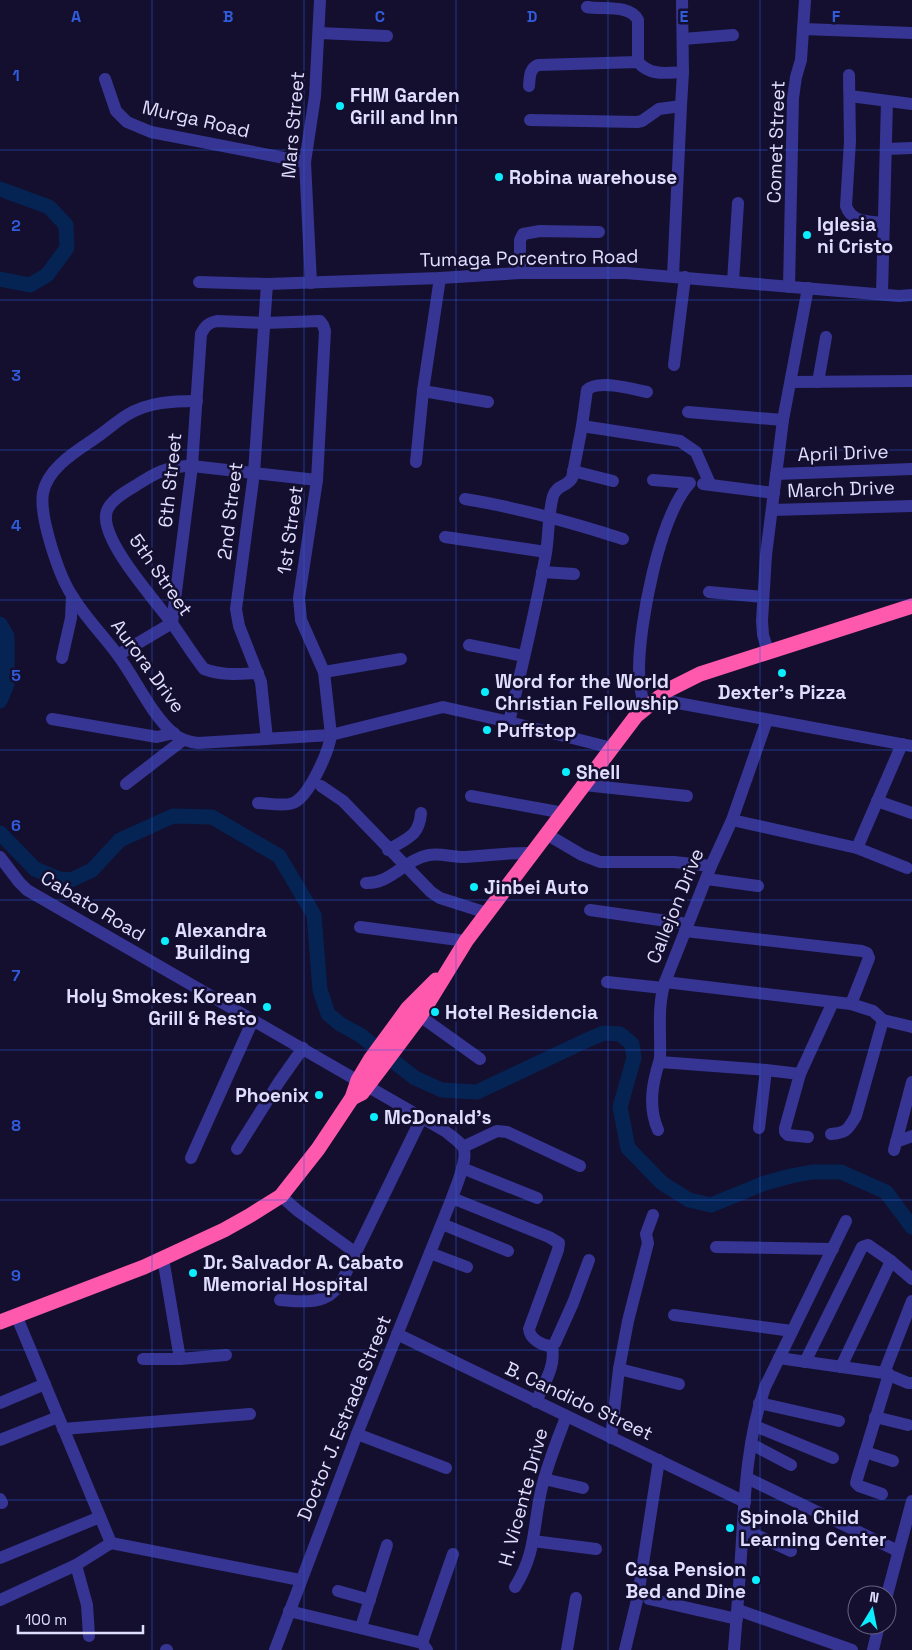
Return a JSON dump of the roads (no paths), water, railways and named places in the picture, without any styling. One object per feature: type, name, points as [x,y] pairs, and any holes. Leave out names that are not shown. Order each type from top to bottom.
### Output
[{"type":"highway","points":[[397,1035],[420,1016],[466,941],[612,748],[650,704],[668,690],[700,674],[912,606]]},
{"type":"highway","points":[[0,1322],[144,1267],[241,1221],[281,1196],[318,1149],[397,1035],[414,1002],[432,982],[444,976]]},
{"type":"street","name":"Mars Street","points":[[311,283],[306,162],[315,96],[320,33],[320,0]]},
{"type":"street","points":[[674,366],[679,276],[683,72],[682,0]]},
{"type":"street","name":"Comet Street","points":[[789,287],[793,98],[796,77],[802,60],[805,0]]},
{"type":"street","points":[[587,7],[633,12],[638,20],[638,62],[644,69],[652,72],[683,72]]},
{"type":"street","points":[[803,29],[912,33]]},
{"type":"street","points":[[320,33],[387,36]]},
{"type":"street","points":[[683,39],[733,35]]},
{"type":"street","points":[[529,86],[530,72],[538,65],[638,62]]},
{"type":"street","points":[[849,74],[846,206],[853,217],[884,223]]},
{"type":"street","name":"Murga Road","points":[[105,80],[116,111],[127,122],[151,132],[306,162]]},
{"type":"street","points":[[850,96],[912,104]]},
{"type":"street","points":[[882,294],[887,102]]},
{"type":"street","points":[[530,120],[637,122],[642,121],[659,109],[681,106]]},
{"type":"street","points":[[886,149],[912,148]]},
{"type":"street","points":[[733,282],[738,203]]},
{"type":"street","points":[[520,273],[520,240],[523,234],[540,231],[599,232]]},
{"type":"street","name":"Tumaga Porcentro Road","points":[[199,282],[311,283],[520,273],[626,272],[789,287],[912,295]]},
{"type":"street","points":[[416,462],[423,391],[440,278]]},
{"type":"street","name":"2nd Street","points":[[267,284],[254,473],[236,609],[239,626],[263,689],[267,739]]},
{"type":"street","points":[[768,651],[762,629],[763,597],[772,510],[783,420],[808,288]]},
{"type":"street","name":"1st Street","points":[[264,323],[315,320],[320,321],[324,331],[317,480],[299,598],[301,620],[324,672],[331,735]]},
{"type":"street","name":"6th Street","points":[[172,623],[192,466],[201,334],[204,327],[210,322],[264,323]]},
{"type":"street","points":[[818,382],[826,336]]},
{"type":"street","points":[[791,382],[912,381]]},
{"type":"street","points":[[509,722],[542,572],[556,490],[569,482],[573,471],[586,394],[591,386],[600,384],[647,392]]},
{"type":"street","points":[[423,391],[488,402]]},
{"type":"street","name":"Aurora Drive","points":[[197,401],[177,401],[149,405],[128,414],[66,459],[48,478],[42,506],[54,556],[72,596],[118,655],[156,713],[178,736],[198,743],[331,735],[436,708],[452,708],[612,748]]},
{"type":"street","points":[[688,412],[783,420]]},
{"type":"street","points":[[582,426],[680,441],[696,452],[710,484]]},
{"type":"street","name":"5th Street","points":[[258,673],[227,675],[204,669],[120,554],[107,523],[108,508],[115,500],[149,477],[175,466],[192,466],[317,480]]},
{"type":"street","name":"April Drive","points":[[776,474],[912,469]]},
{"type":"street","points":[[573,471],[613,481]]},
{"type":"street","points":[[653,480],[710,484],[774,493]]},
{"type":"street","points":[[690,483],[674,506],[662,540],[643,616],[639,671],[650,704],[767,720],[907,745],[877,801],[857,848]]},
{"type":"street","points":[[465,499],[550,517],[623,539]]},
{"type":"street","name":"March Drive","points":[[772,510],[912,506]]},
{"type":"street","points":[[445,537],[546,552]]},
{"type":"street","points":[[542,572],[574,574]]},
{"type":"street","points":[[709,592],[763,597]]},
{"type":"street","points":[[62,658],[71,618],[72,596]]},
{"type":"street","points":[[118,655],[172,623]]},
{"type":"street","points":[[469,645],[524,656]]},
{"type":"street","points":[[324,672],[401,659]]},
{"type":"street","points":[[52,719],[157,737],[178,736]]},
{"type":"street","name":"Callejon Drive","points":[[767,720],[732,820],[711,866],[664,985],[851,1004],[873,1011],[883,1020],[912,1027]]},
{"type":"street","points":[[258,803],[292,804],[300,799],[310,785],[323,760],[330,744],[331,735]]},
{"type":"street","points":[[126,784],[178,736]]},
{"type":"street","points":[[584,785],[687,796]]},
{"type":"street","points":[[321,786],[343,802],[388,850],[406,865],[432,892],[440,898],[487,913]]},
{"type":"street","points":[[471,796],[564,813]]},
{"type":"street","points":[[877,801],[912,813]]},
{"type":"street","points":[[388,850],[414,833],[420,825],[421,813]]},
{"type":"street","points":[[732,820],[857,848],[907,868]]},
{"type":"street","points":[[548,835],[582,855],[600,862],[674,862],[711,866]]},
{"type":"street","points":[[366,883],[374,884],[385,880],[406,865],[428,855],[464,856],[533,853]]},
{"type":"street","name":"Cabato Road","points":[[0,857],[27,890],[363,1083]]},
{"type":"street","points":[[707,879],[758,886]]},
{"type":"street","points":[[590,910],[686,927],[862,951],[867,953],[869,958],[851,1004]]},
{"type":"street","points":[[360,927],[466,941]]},
{"type":"street","points":[[607,982],[664,985],[660,1010],[660,1062],[653,1092],[653,1119],[658,1130]]},
{"type":"street","points":[[808,1137],[788,1135],[785,1132],[800,1074],[833,1002]]},
{"type":"street","points":[[420,1016],[480,1060]]},
{"type":"street","points":[[191,1158],[253,1020]]},
{"type":"street","points":[[831,1134],[841,1134],[848,1129],[856,1116],[883,1020]]},
{"type":"street","points":[[238,1149],[283,1076],[303,1048]]},
{"type":"street","points":[[660,1062],[800,1074]]},
{"type":"street","points":[[759,1128],[766,1070]]},
{"type":"street","points":[[912,1082],[895,1146],[912,1136]]},
{"type":"street","points":[[363,1083],[445,1131],[463,1147],[496,1131],[507,1132],[580,1166]]},
{"type":"street","points":[[280,1300],[302,1301],[318,1299],[328,1296],[340,1285],[422,1117]]},
{"type":"street","name":"Doctor J. Estrada Street","points":[[275,1650],[357,1434],[452,1198],[462,1168],[465,1152],[463,1147]]},
{"type":"street","points":[[462,1168],[537,1198]]},
{"type":"street","points":[[281,1196],[298,1211],[356,1253]]},
{"type":"street","points":[[452,1198],[549,1237],[559,1243],[528,1328],[530,1335],[539,1342],[552,1346]]},
{"type":"street","points":[[611,1438],[619,1369],[628,1321],[648,1243],[646,1234],[652,1215]]},
{"type":"street","points":[[734,1650],[746,1478],[760,1403],[765,1387],[846,1222]]},
{"type":"street","points":[[442,1224],[508,1251]]},
{"type":"street","points":[[806,1362],[862,1247],[868,1245],[912,1279]]},
{"type":"street","points":[[716,1247],[832,1249]]},
{"type":"street","points":[[430,1253],[467,1267]]},
{"type":"street","points":[[163,1258],[180,1359]]},
{"type":"street","points":[[552,1346],[573,1303],[589,1260]]},
{"type":"street","points":[[841,1368],[891,1261]]},
{"type":"street","points":[[882,1494],[859,1486],[856,1483],[886,1374],[912,1301]]},
{"type":"street","points":[[674,1314],[792,1331]]},
{"type":"street","points":[[16,1315],[111,1543]]},
{"type":"street","name":"B. Candido Street","points":[[397,1334],[744,1502]]},
{"type":"street","points":[[536,1402],[553,1364],[552,1346]]},
{"type":"street","points":[[142,1359],[180,1359],[226,1355]]},
{"type":"street","points":[[779,1358],[886,1374],[912,1383]]},
{"type":"street","points":[[619,1369],[679,1384]]},
{"type":"street","points":[[0,1403],[45,1384]]},
{"type":"street","points":[[760,1403],[839,1421]]},
{"type":"street","points":[[0,1440],[61,1423],[250,1414]]},
{"type":"street","name":"H. Vicente Drive","points":[[515,1588],[525,1572],[533,1541],[544,1479],[566,1417]]},
{"type":"street","points":[[875,1417],[908,1425]]},
{"type":"street","points":[[755,1426],[833,1458]]},
{"type":"street","points":[[357,1434],[446,1468]]},
{"type":"street","points":[[751,1444],[791,1464]]},
{"type":"street","points":[[865,1452],[893,1461]]},
{"type":"street","points":[[625,1650],[638,1596],[659,1460]]},
{"type":"street","points":[[746,1478],[898,1551]]},
{"type":"street","points":[[544,1479],[583,1488]]},
{"type":"street","points":[[890,1585],[912,1501]]},
{"type":"street","points":[[0,1558],[100,1517]]},
{"type":"street","points":[[743,1529],[791,1551]]},
{"type":"street","points":[[533,1541],[596,1549]]},
{"type":"street","points":[[0,1600],[76,1565],[111,1543],[300,1580]]},
{"type":"street","points":[[361,1627],[387,1546]]},
{"type":"street","points":[[289,1611],[361,1627],[425,1646],[453,1554]]},
{"type":"street","points":[[76,1565],[87,1605],[90,1636]]},
{"type":"street","points":[[338,1592],[370,1600]]},
{"type":"street","points":[[567,1650],[576,1598]]},
{"type":"street","points":[[649,1599],[737,1615],[852,1650]]},
{"type":"street","points":[[873,1650],[877,1635]]},
{"type":"waterway","points":[[0,189],[49,207],[66,225],[67,248],[47,275],[30,285],[0,279]]},
{"type":"waterway","points":[[0,624],[7,636],[7,684],[0,701]]},
{"type":"waterway","points":[[0,833],[35,869],[59,879],[71,880],[92,870],[120,840],[173,816],[212,817],[279,856],[314,915],[320,990],[328,1014],[340,1024],[360,1035],[415,1078],[442,1090],[477,1092],[604,1033],[620,1034],[632,1044],[634,1058],[620,1107],[628,1148],[662,1183],[689,1200],[711,1205],[765,1183],[791,1176],[812,1172],[841,1172],[886,1192],[912,1227]]},
{"type":"place","name":"FHM Garden Grill and Inn","points":[[340,106]]},
{"type":"place","name":"Robina warehouse","points":[[499,177]]},
{"type":"place","name":"Iglesia ni Cristo","points":[[807,235]]},
{"type":"place","name":"Dexter's Pizza","points":[[782,673]]},
{"type":"place","name":"Word for the World Christian Fellowship","points":[[485,692]]},
{"type":"place","name":"Puffstop","points":[[487,730]]},
{"type":"place","name":"Shell","points":[[566,772]]},
{"type":"place","name":"Jinbei Auto","points":[[474,887]]},
{"type":"place","name":"Alexandra Building","points":[[165,941]]},
{"type":"place","name":"Holy Smokes: Korean Grill & Resto","points":[[267,1007]]},
{"type":"place","name":"Hotel Residencia","points":[[435,1012]]},
{"type":"place","name":"Phoenix","points":[[319,1095]]},
{"type":"place","name":"McDonald's","points":[[374,1117]]},
{"type":"place","name":"Dr. Salvador A. Cabato Memorial Hospital","points":[[193,1273]]},
{"type":"place","name":"Spinola Child Learning Center","points":[[730,1528]]},
{"type":"place","name":"Casa Pension Bed and Dine","points":[[756,1580]]}]
